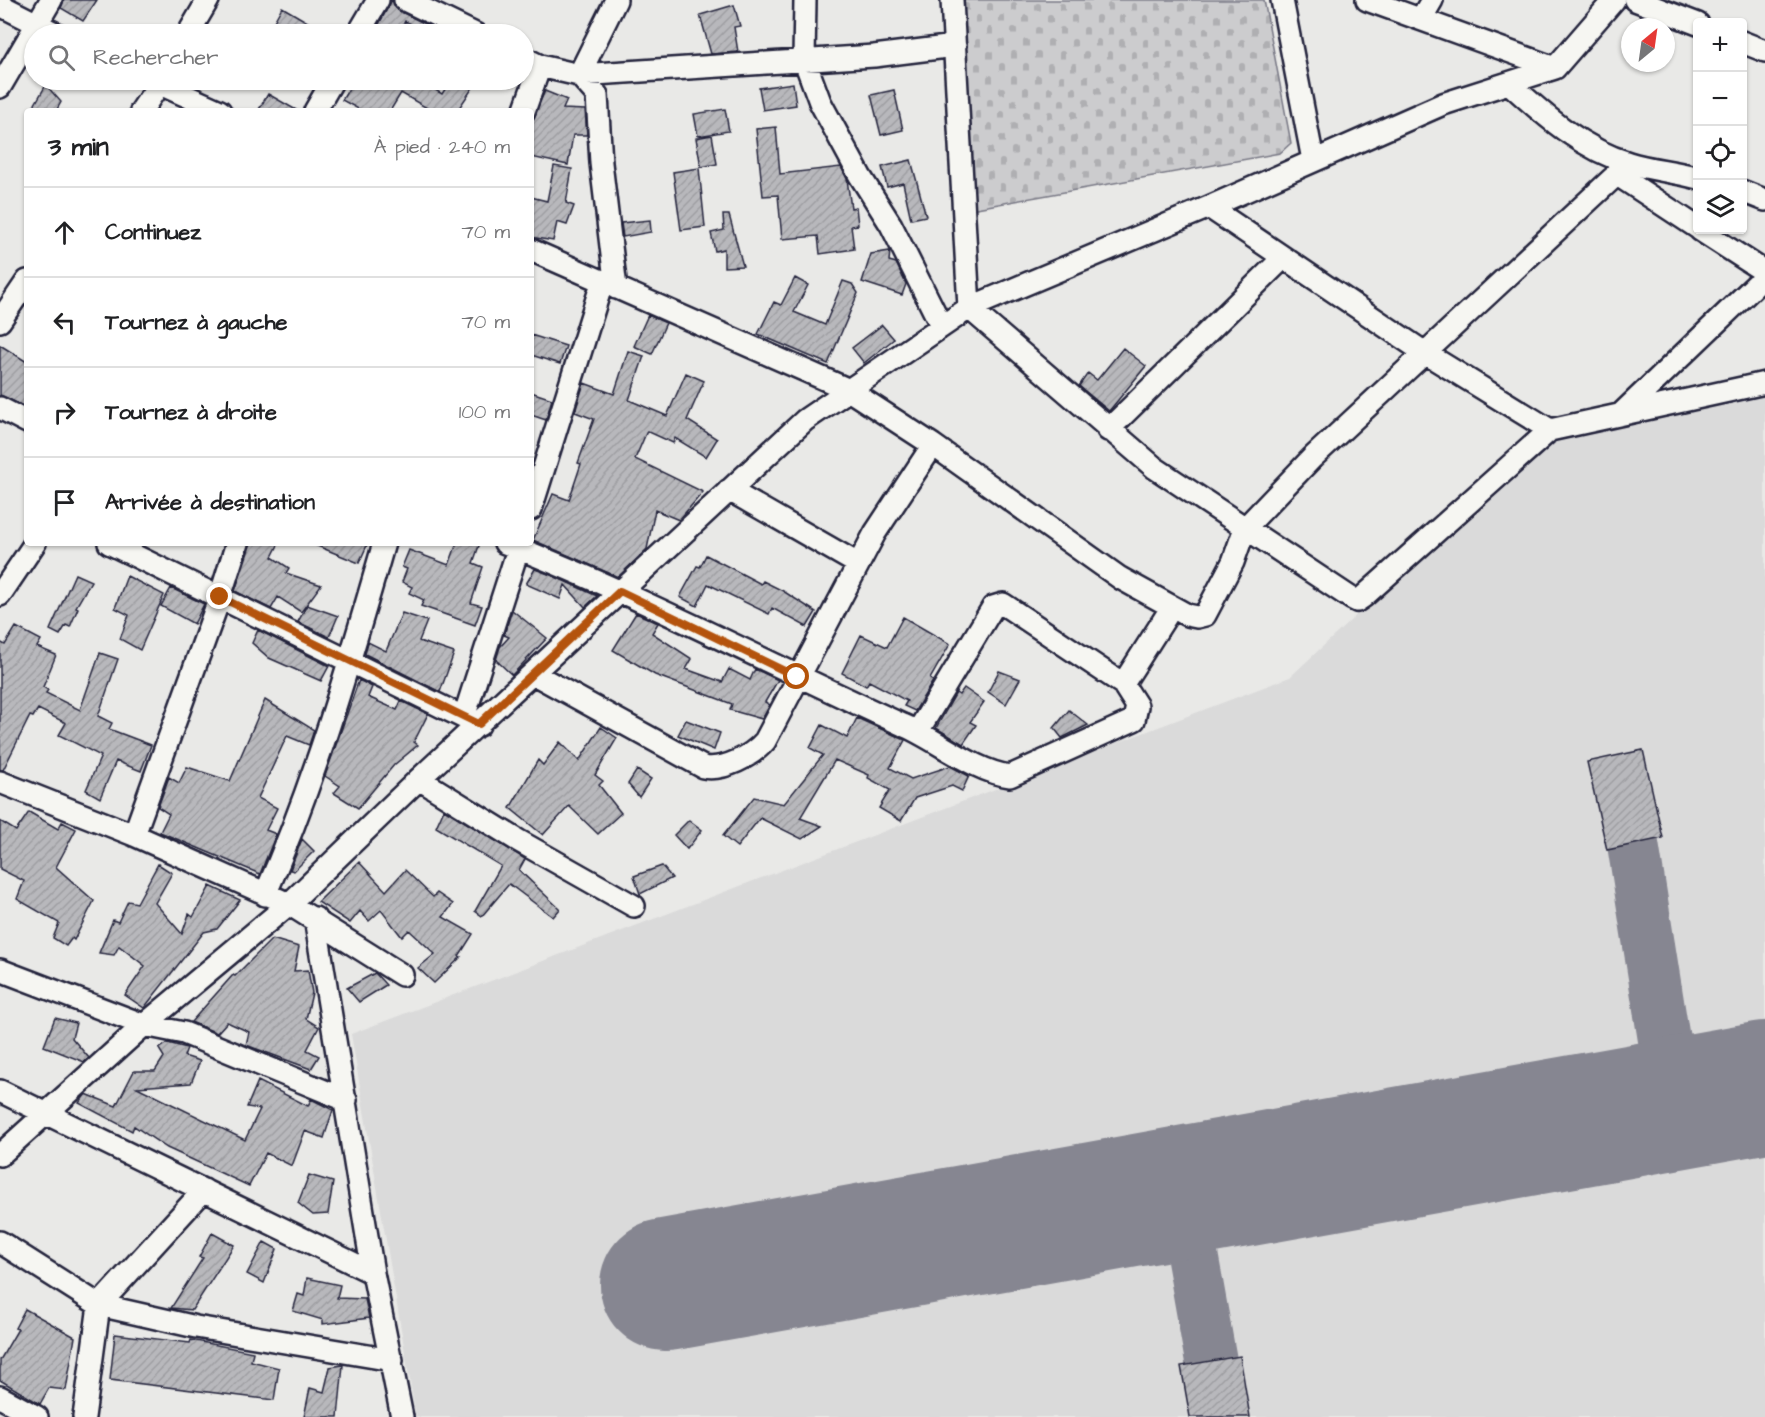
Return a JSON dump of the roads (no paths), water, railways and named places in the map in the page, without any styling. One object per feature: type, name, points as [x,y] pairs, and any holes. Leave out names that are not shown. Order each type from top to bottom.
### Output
[{"type":"street","points":[[0,5],[36,24],[51,0]]},
{"type":"street","points":[[194,24],[208,0]]},
{"type":"street","points":[[364,24],[378,0]]},
{"type":"street","points":[[405,0],[454,24]]},
{"type":"street","points":[[579,75],[616,0]]},
{"type":"street","points":[[805,0],[804,59],[820,102],[891,225],[941,325]]},
{"type":"street","points":[[952,0],[969,308],[1108,430],[1155,468],[1357,601],[1550,430],[1765,383]]},
{"type":"street","points":[[1282,0],[1313,160]]},
{"type":"street","points":[[1367,0],[1556,68]]},
{"type":"street","points":[[1420,19],[1432,0]]},
{"type":"street","points":[[0,1155],[144,1025],[289,904],[419,779],[471,721],[534,674],[805,420],[847,389],[969,308],[1209,207],[1443,104],[1556,68],[1614,0]]},
{"type":"street","points":[[1635,0],[1693,22]]},
{"type":"street","points":[[1747,44],[1765,51]]},
{"type":"street","points":[[0,87],[24,45]]},
{"type":"street","points":[[534,63],[579,75],[874,56],[955,46]]},
{"type":"street","points":[[534,500],[609,285],[597,94],[579,75]]},
{"type":"street","points":[[1510,84],[1551,121],[1592,147],[1693,224]]},
{"type":"street","points":[[143,108],[152,90]]},
{"type":"street","points":[[176,90],[214,108]]},
{"type":"street","points":[[317,108],[327,90]]},
{"type":"street","points":[[524,108],[527,90]]},
{"type":"street","points":[[534,251],[847,389],[933,445],[1089,557],[1172,607],[1197,617],[1205,615],[1233,562],[1245,528],[1312,458],[1622,169],[1693,177]]},
{"type":"street","points":[[1747,193],[1765,200]]},
{"type":"street","points":[[1209,207],[1282,259],[1425,353],[1550,430]]},
{"type":"street","points":[[1620,414],[1765,274],[1706,234]]},
{"type":"street","points":[[1108,430],[1282,259]]},
{"type":"street","points":[[0,321],[24,285]]},
{"type":"street","points":[[0,408],[24,420]]},
{"type":"street","points":[[534,674],[694,763],[713,769],[758,750],[765,741],[858,564],[933,445]]},
{"type":"street","points":[[729,490],[858,564]]},
{"type":"street","points":[[0,595],[33,546]]},
{"type":"street","points":[[115,546],[471,721]]},
{"type":"street","points":[[134,835],[220,597],[236,546]]},
{"type":"street","points":[[266,895],[295,828],[331,728],[383,546]]},
{"type":"street","points":[[471,721],[515,546]]},
{"type":"street","points":[[517,546],[620,591],[797,677],[918,731],[989,771],[1010,776],[1134,720],[1137,706],[1123,684],[1003,604],[993,607],[918,731]]},
{"type":"street","points":[[1123,684],[1172,607]]},
{"type":"street","points":[[419,779],[500,830],[634,906]]},
{"type":"street","points":[[0,782],[134,835],[289,904],[315,918],[402,975]]},
{"type":"street","points":[[315,918],[373,1273],[402,1417]]},
{"type":"street","points":[[0,970],[144,1025],[184,1033],[346,1101]]},
{"type":"street","points":[[0,1091],[373,1273]]},
{"type":"street","points":[[84,1417],[99,1305],[204,1190]]},
{"type":"street","points":[[0,1242],[99,1305],[196,1327],[392,1360]]},
{"type":"street","points":[[0,1397],[37,1417]]}]
